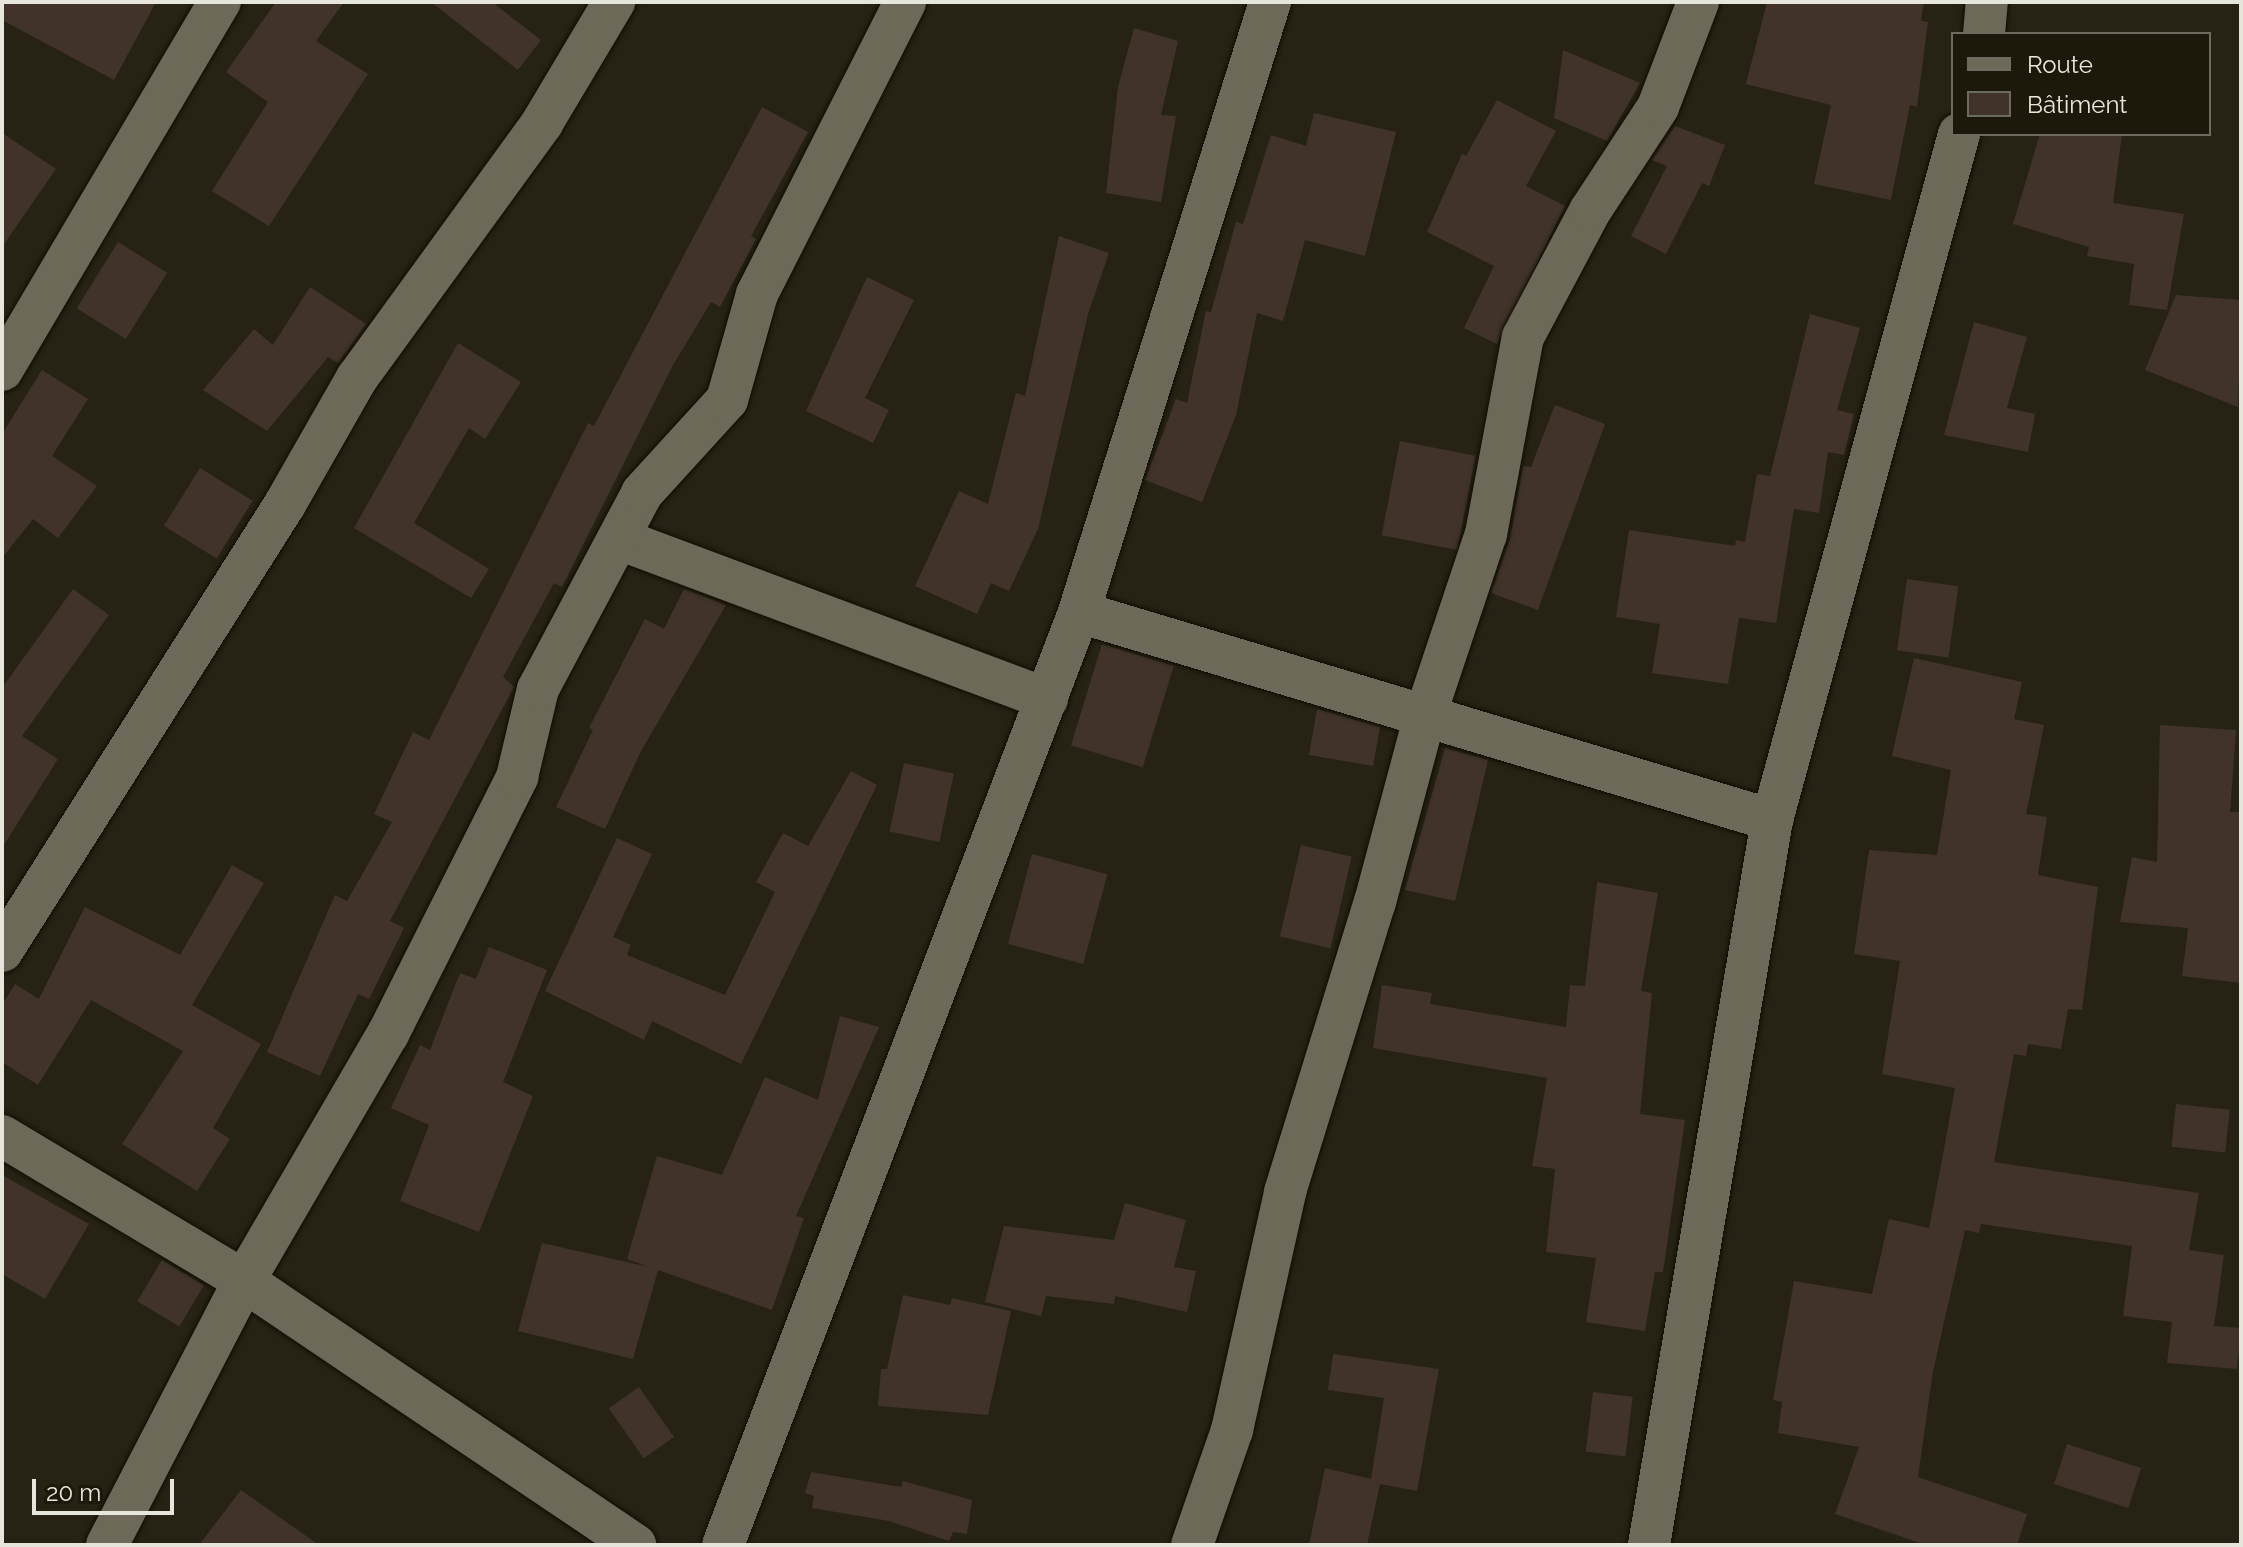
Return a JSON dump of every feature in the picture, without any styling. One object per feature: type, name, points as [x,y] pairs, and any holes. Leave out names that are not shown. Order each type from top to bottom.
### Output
[{"type":"street","points":[[2,370],[220,2]]},
{"type":"street","points":[[2,951],[285,504],[357,378],[542,123],[614,2]]},
{"type":"street","points":[[107,1545],[244,1281],[388,1034],[517,777],[538,689],[619,539],[654,475],[727,400],[757,294],[905,2]]},
{"type":"street","points":[[723,1545],[1079,612],[1270,2]]},
{"type":"street","points":[[1192,1545],[1232,1430],[1285,1192],[1375,902],[1425,716],[1486,534],[1523,337],[1590,211],[1658,107],[1698,2]]},
{"type":"street","points":[[1984,32],[1987,2]]},
{"type":"street","points":[[1649,1545],[1772,820],[1958,136]]},
{"type":"street","points":[[619,539],[1047,699]]},
{"type":"street","points":[[1079,612],[1772,820]]},
{"type":"street","points":[[2,1136],[244,1281],[635,1545]]},
{"type":"building","points":[[2,2],[156,2],[114,80],[2,20]]},
{"type":"building","points":[[276,2],[344,2],[316,41],[368,74],[269,226],[212,191],[268,102],[226,72]]},
{"type":"building","points":[[431,2],[492,2],[541,40],[518,70]]},
{"type":"building","points":[[1767,2],[1924,2],[1921,21],[1928,22],[1917,107],[1910,105],[1891,200],[1814,184],[1831,105],[1746,84]]},
{"type":"building","points":[[1134,28],[1178,41],[1161,115],[1176,116],[1161,202],[1106,193],[1118,87]]},
{"type":"building","points":[[1563,50],[1640,83],[1607,141],[1554,118]]},
{"type":"building","points":[[1497,100],[1556,131],[1526,186],[1565,206],[1497,344],[1464,328],[1494,266],[1427,232],[1462,154],[1466,156]]},
{"type":"building","points":[[762,107],[808,132],[751,236],[756,239],[720,307],[711,302],[673,365],[562,587],[554,583],[503,677],[514,687],[390,921],[404,928],[369,999],[358,994],[320,1076],[267,1052],[335,895],[347,901],[392,822],[374,814],[413,732],[429,740],[588,423],[594,426]]},
{"type":"building","points":[[1314,113],[1396,132],[1365,256],[1305,240],[1283,321],[1257,313],[1236,415],[1202,502],[1145,480],[1176,399],[1187,403],[1206,311],[1211,312],[1236,222],[1243,224],[1271,135],[1306,146]]},
{"type":"building","points":[[1675,126],[1725,145],[1709,186],[1702,183],[1666,254],[1631,236],[1667,166],[1652,160]]},
{"type":"building","points":[[2,133],[56,169],[2,247]]},
{"type":"building","points":[[2039,136],[2122,136],[2113,203],[2184,214],[2167,310],[2129,305],[2134,264],[2087,256],[2089,247],[2013,224]]},
{"type":"building","points":[[1059,236],[1109,253],[1088,314],[1038,529],[1009,591],[991,583],[977,614],[915,586],[959,491],[988,504],[1016,393],[1025,396]]},
{"type":"building","points":[[118,242],[167,273],[126,339],[77,308]]},
{"type":"building","points":[[867,277],[914,300],[865,398],[889,410],[873,443],[806,411]]},
{"type":"building","points":[[310,287],[366,324],[338,363],[328,357],[267,431],[203,390],[254,329],[273,345]]},
{"type":"building","points":[[2176,295],[2241,300],[2238,407],[2145,370]]},
{"type":"building","points":[[1810,314],[1860,328],[1837,410],[1854,414],[1844,455],[1828,452],[1819,513],[1794,509],[1776,623],[1739,618],[1728,684],[1652,673],[1660,624],[1616,617],[1629,530],[1735,546],[1736,540],[1745,542],[1757,474],[1770,476]]},
{"type":"building","points":[[1974,322],[2027,337],[2007,408],[2035,414],[2028,452],[1944,435]]},
{"type":"building","points":[[458,343],[521,382],[485,439],[469,428],[414,523],[489,569],[471,598],[354,528]]},
{"type":"building","points":[[42,370],[88,399],[52,456],[97,486],[58,538],[33,519],[2,558],[2,434]]},
{"type":"building","points":[[1555,405],[1605,424],[1538,610],[1491,593],[1510,539],[1523,466],[1531,467]]},
{"type":"building","points":[[1400,441],[1476,456],[1457,550],[1382,535]]},
{"type":"building","points":[[200,468],[253,501],[217,559],[164,526]]},
{"type":"building","points":[[1907,579],[1958,586],[1948,658],[1897,650]]},
{"type":"building","points":[[73,589],[109,615],[22,736],[58,759],[2,848],[2,688]]},
{"type":"building","points":[[684,589],[726,605],[640,753],[605,829],[556,807],[593,730],[589,728],[645,619],[664,629]]},
{"type":"building","points":[[1102,644],[1174,666],[1143,767],[1071,745]]},
{"type":"building","points":[[1914,658],[2022,682],[2014,719],[2044,725],[2026,814],[2047,817],[2038,875],[2098,887],[2082,1010],[2068,1009],[2061,1049],[2028,1044],[2026,1056],[2014,1054],[1994,1162],[2199,1193],[2189,1250],[2224,1255],[2214,1326],[2241,1328],[2237,1369],[2167,1363],[2172,1322],[2123,1316],[2132,1246],[1981,1224],[1979,1233],[1965,1230],[1933,1371],[1918,1477],[2027,1514],[2017,1545],[1926,1545],[1835,1514],[1859,1447],[1778,1433],[1782,1402],[1773,1400],[1794,1281],[1872,1294],[1889,1219],[1929,1228],[1941,1165],[1955,1088],[1882,1074],[1900,961],[1854,954],[1869,850],[1937,855],[1951,770],[1892,756]]},
{"type":"building","points":[[1317,709],[1380,727],[1373,766],[1309,755]]},
{"type":"building","points":[[2160,725],[2236,730],[2230,812],[2241,812],[2241,983],[2182,976],[2188,928],[2120,922],[2132,857],[2157,862]]},
{"type":"building","points":[[1445,748],[1488,760],[1455,901],[1405,890]]},
{"type":"building","points":[[904,763],[954,774],[939,842],[889,831]]},
{"type":"building","points":[[851,771],[877,785],[741,1064],[652,1021],[644,1040],[545,991],[617,838],[652,854],[613,937],[631,945],[627,955],[725,995],[775,892],[756,882],[783,833],[808,846]]},
{"type":"building","points":[[1301,845],[1352,857],[1331,948],[1280,937]]},
{"type":"building","points":[[1032,854],[1107,874],[1083,964],[1008,944]]},
{"type":"building","points":[[232,865],[264,883],[192,1005],[261,1044],[213,1128],[230,1139],[197,1191],[122,1144],[183,1051],[91,1000],[38,1085],[2,1062],[2,1005],[15,984],[39,999],[85,907],[180,955]]},
{"type":"building","points":[[1597,882],[1658,893],[1641,991],[1652,993],[1640,1114],[1685,1120],[1663,1272],[1655,1272],[1645,1331],[1586,1322],[1596,1258],[1546,1252],[1555,1169],[1532,1166],[1547,1078],[1373,1048],[1382,985],[1432,993],[1430,1004],[1566,1027],[1570,985],[1585,986]]},
{"type":"building","points":[[489,947],[547,970],[503,1082],[533,1096],[479,1232],[400,1201],[429,1125],[391,1108],[420,1045],[430,1050],[460,973],[476,979]]},
{"type":"building","points":[[840,1016],[879,1027],[796,1216],[804,1218],[772,1310],[658,1270],[633,1359],[518,1331],[542,1243],[649,1267],[627,1259],[657,1156],[722,1175],[765,1077],[818,1100]]},
{"type":"building","points":[[2176,1104],[2230,1110],[2225,1152],[2172,1147]]},
{"type":"building","points":[[2,1175],[89,1224],[45,1299],[2,1274]]},
{"type":"building","points":[[1125,1203],[1186,1220],[1174,1267],[1196,1271],[1187,1312],[1115,1296],[1114,1304],[1046,1296],[1041,1316],[985,1302],[1004,1226],[1114,1240]]},
{"type":"building","points":[[162,1260],[204,1285],[179,1326],[137,1301]]},
{"type":"building","points":[[903,1295],[950,1305],[952,1298],[1011,1311],[988,1415],[878,1406],[881,1369],[887,1369]]},
{"type":"building","points":[[1333,1354],[1439,1369],[1417,1491],[1380,1484],[1367,1545],[1309,1545],[1325,1468],[1371,1479],[1384,1398],[1328,1390]]},
{"type":"building","points":[[639,1387],[674,1437],[644,1458],[609,1408]]},
{"type":"building","points":[[1593,1392],[1633,1397],[1625,1456],[1586,1452]]},
{"type":"building","points":[[2067,1444],[2141,1468],[2128,1508],[2054,1484]]},
{"type":"building","points":[[811,1472],[901,1487],[903,1481],[972,1500],[967,1534],[953,1532],[949,1541],[889,1521],[812,1508],[814,1496],[805,1493]]},
{"type":"building","points":[[241,1490],[319,1545],[199,1545]]}]
